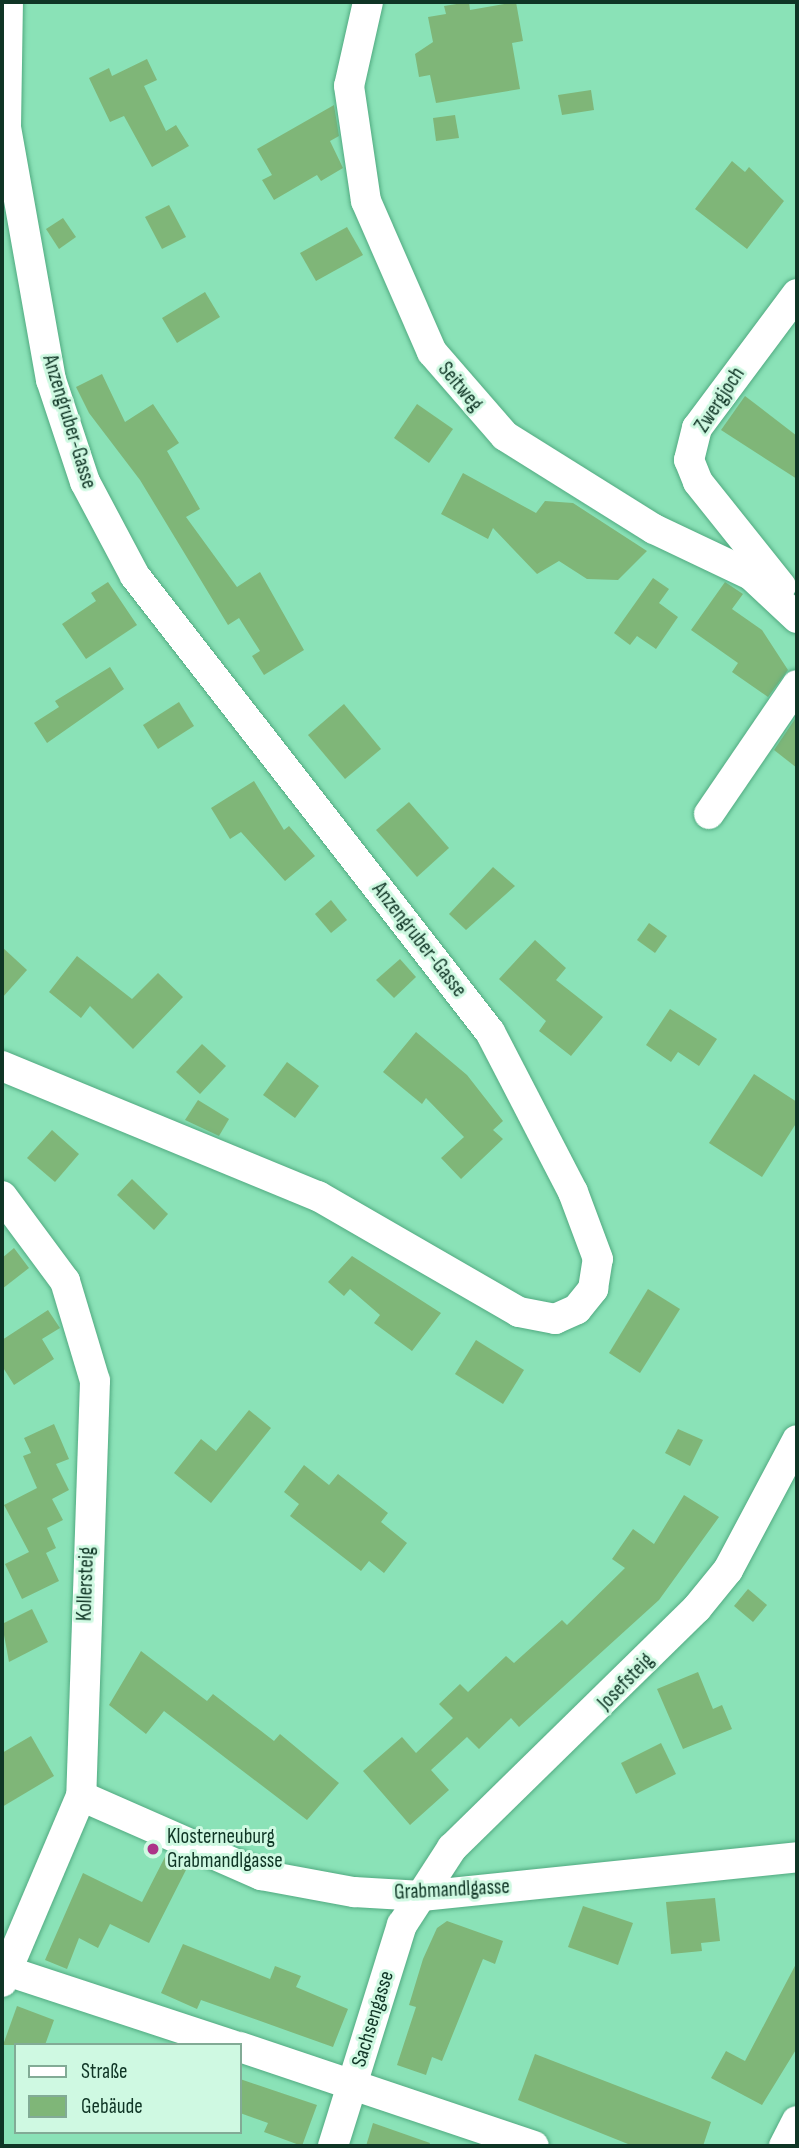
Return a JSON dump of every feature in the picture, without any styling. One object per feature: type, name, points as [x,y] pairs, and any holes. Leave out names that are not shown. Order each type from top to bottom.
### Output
[{"type":"street","name":"Anzengruber-Gasse","points":[[2,1066],[318,1196],[519,1312],[555,1319],[577,1309],[593,1289],[598,1259],[573,1192],[490,1032],[135,576],[85,482],[51,380],[6,127],[8,2]]},
{"type":"street","name":"Seitweg","points":[[368,2],[348,86],[366,201],[432,352],[505,436],[654,530],[751,575],[796,607]]},
{"type":"street","name":"Zwergjoch","points":[[796,607],[698,482],[689,460],[697,428],[797,294]]},
{"type":"street","points":[[709,814],[797,685]]},
{"type":"street","name":"Kollersteig","points":[[2,1196],[65,1281],[95,1381],[81,1796],[4,1976]]},
{"type":"street","name":"Josefsteig","points":[[422,1896],[452,1848],[697,1608],[728,1570],[797,1440]]},
{"type":"street","name":"Grabmandlgasse","points":[[81,1796],[261,1875],[422,1896],[797,1857]]},
{"type":"street","name":"Sachsengasse","points":[[333,2146],[402,1925],[422,1896]]},
{"type":"street","points":[[4,1976],[225,2043]]},
{"type":"street","points":[[242,2048],[534,2146]]},
{"type":"street","points":[[784,2146],[797,2121]]},
{"type":"building","points":[[469,2],[470,10],[516,2],[523,41],[512,43],[520,89],[436,103],[430,75],[419,77],[415,54],[433,42],[428,17],[446,14],[444,6]]},
{"type":"building","points":[[147,59],[157,80],[144,86],[166,131],[176,125],[189,146],[152,167],[124,116],[110,122],[89,78],[109,68],[112,76]]},
{"type":"building","points":[[591,90],[594,110],[562,115],[558,95]]},
{"type":"building","points":[[334,105],[339,136],[330,141],[343,168],[321,181],[317,175],[274,200],[262,180],[272,175],[257,149]]},
{"type":"building","points":[[455,115],[459,138],[436,141],[433,118]]},
{"type":"building","points":[[732,161],[745,172],[749,167],[784,201],[747,249],[695,209]]},
{"type":"building","points":[[169,205],[186,237],[162,249],[145,217]]},
{"type":"building","points":[[63,218],[76,237],[59,249],[46,229]]},
{"type":"building","points":[[347,227],[363,255],[316,281],[300,253]]},
{"type":"building","points":[[205,292],[220,317],[177,343],[162,318]]},
{"type":"building","points":[[102,374],[125,422],[153,404],[179,443],[167,451],[200,509],[186,517],[237,587],[260,572],[304,650],[264,675],[252,656],[260,651],[239,618],[228,625],[140,480],[89,413],[76,387]]},
{"type":"building","points":[[745,396],[797,436],[797,479],[721,430]]},
{"type":"building","points":[[417,404],[453,429],[429,463],[394,438]]},
{"type":"building","points":[[463,473],[536,513],[545,501],[573,503],[647,551],[618,580],[587,579],[559,561],[537,574],[493,528],[488,539],[441,514]]},
{"type":"building","points":[[653,578],[669,589],[659,603],[678,617],[656,649],[637,636],[630,645],[614,633]]},
{"type":"building","points":[[108,582],[137,625],[86,659],[62,624],[96,601],[91,593]]},
{"type":"building","points":[[725,582],[743,594],[732,609],[762,630],[788,670],[768,697],[732,672],[738,663],[691,630]]},
{"type":"building","points":[[110,667],[124,689],[47,743],[34,723],[59,707],[55,701]]},
{"type":"building","points":[[179,702],[194,726],[158,749],[143,725]]},
{"type":"building","points":[[344,704],[381,749],[345,779],[308,735]]},
{"type":"building","points":[[797,716],[797,768],[774,750]]},
{"type":"building","points":[[254,781],[284,830],[289,826],[315,856],[285,881],[241,832],[230,839],[211,808]]},
{"type":"building","points":[[409,802],[449,848],[417,877],[376,830]]},
{"type":"building","points":[[493,867],[515,886],[466,930],[449,914]]},
{"type":"building","points":[[331,900],[347,920],[331,933],[315,914]]},
{"type":"building","points":[[649,923],[667,936],[655,953],[637,940]]},
{"type":"building","points":[[535,940],[566,968],[556,980],[603,1017],[571,1056],[539,1031],[546,1021],[499,979]]},
{"type":"building","points":[[2,947],[27,970],[2,998]]},
{"type":"building","points":[[77,956],[132,999],[158,973],[183,997],[133,1049],[90,1006],[81,1018],[49,992]]},
{"type":"building","points":[[400,959],[416,977],[394,998],[376,980]]},
{"type":"building","points":[[670,1009],[717,1039],[699,1066],[678,1052],[671,1062],[646,1045]]},
{"type":"building","points":[[416,1032],[467,1075],[503,1121],[493,1130],[503,1139],[461,1179],[441,1158],[464,1137],[426,1098],[422,1104],[383,1072]]},
{"type":"building","points":[[202,1044],[226,1066],[200,1094],[176,1072]]},
{"type":"building","points":[[287,1062],[319,1086],[295,1118],[263,1095]]},
{"type":"building","points":[[754,1074],[797,1102],[797,1122],[762,1177],[709,1143]]},
{"type":"building","points":[[198,1100],[229,1119],[219,1136],[185,1120]]},
{"type":"building","points":[[52,1130],[79,1154],[55,1182],[27,1158]]},
{"type":"building","points":[[132,1179],[168,1214],[154,1230],[117,1195]]},
{"type":"building","points":[[14,1248],[29,1268],[2,1289],[2,1258]]},
{"type":"building","points":[[352,1256],[441,1313],[412,1351],[374,1323],[380,1315],[350,1289],[344,1296],[328,1282]]},
{"type":"building","points":[[648,1289],[680,1309],[640,1373],[609,1353]]},
{"type":"building","points":[[48,1310],[60,1328],[42,1339],[54,1359],[14,1385],[2,1366],[2,1340]]},
{"type":"building","points":[[476,1340],[524,1370],[503,1404],[455,1374]]},
{"type":"building","points":[[249,1410],[271,1428],[211,1503],[174,1473],[201,1439],[216,1451]]},
{"type":"building","points":[[54,1424],[69,1459],[56,1464],[69,1490],[52,1499],[63,1520],[47,1528],[56,1548],[46,1553],[59,1581],[22,1599],[5,1564],[29,1552],[4,1505],[37,1488],[23,1456],[31,1453],[24,1438]]},
{"type":"building","points":[[678,1429],[703,1440],[690,1466],[665,1453]]},
{"type":"building","points":[[304,1465],[329,1485],[338,1474],[388,1513],[381,1522],[407,1543],[384,1573],[369,1561],[361,1571],[290,1516],[299,1504],[284,1492]]},
{"type":"building","points":[[684,1495],[719,1517],[659,1600],[519,1727],[511,1718],[479,1749],[467,1737],[431,1770],[449,1790],[410,1825],[363,1771],[402,1737],[416,1753],[453,1718],[439,1704],[460,1684],[468,1692],[506,1656],[514,1663],[562,1620],[567,1625],[625,1568],[612,1559],[633,1529],[654,1544]]},
{"type":"building","points":[[748,1589],[767,1605],[753,1622],[734,1606]]},
{"type":"building","points":[[32,1609],[48,1642],[9,1662],[2,1624]]},
{"type":"building","points":[[141,1651],[207,1701],[213,1694],[274,1741],[280,1734],[339,1783],[307,1820],[164,1711],[146,1734],[109,1705]]},
{"type":"building","points":[[698,1672],[713,1709],[722,1705],[732,1729],[683,1749],[657,1689]]},
{"type":"building","points":[[31,1736],[54,1776],[2,1807],[2,1753]]},
{"type":"building","points":[[661,1743],[676,1774],[636,1794],[621,1763]]},
{"type":"building","points":[[167,1853],[189,1864],[149,1943],[110,1924],[98,1948],[79,1938],[67,1969],[45,1960],[83,1873],[142,1902]]},
{"type":"building","points":[[715,1898],[720,1941],[701,1943],[702,1951],[671,1954],[666,1902]]},
{"type":"building","points":[[583,1906],[633,1923],[618,1965],[568,1947]]},
{"type":"building","points":[[447,1921],[503,1941],[495,1964],[483,1959],[442,2061],[432,2057],[426,2075],[397,2065],[416,2007],[409,2005],[423,1959],[437,1928]]},
{"type":"building","points":[[183,1944],[270,1979],[275,1966],[301,1976],[296,1987],[348,2009],[333,2047],[201,2000],[197,2009],[161,1993]]},
{"type":"building","points":[[797,1962],[797,2048],[762,2105],[711,2078],[726,2051],[745,2061]]},
{"type":"building","points":[[17,2006],[54,2020],[46,2043],[3,2045]]},
{"type":"building","points":[[535,2054],[711,2122],[703,2146],[633,2146],[518,2100]]},
{"type":"building","points":[[242,2080],[317,2105],[302,2146],[264,2132],[268,2123],[242,2114]]},
{"type":"building","points":[[373,2123],[430,2143],[429,2146],[366,2146]]},
{"type":"place","name":"Klosterneuburg Grabmandlgasse","points":[[153,1849]]}]
